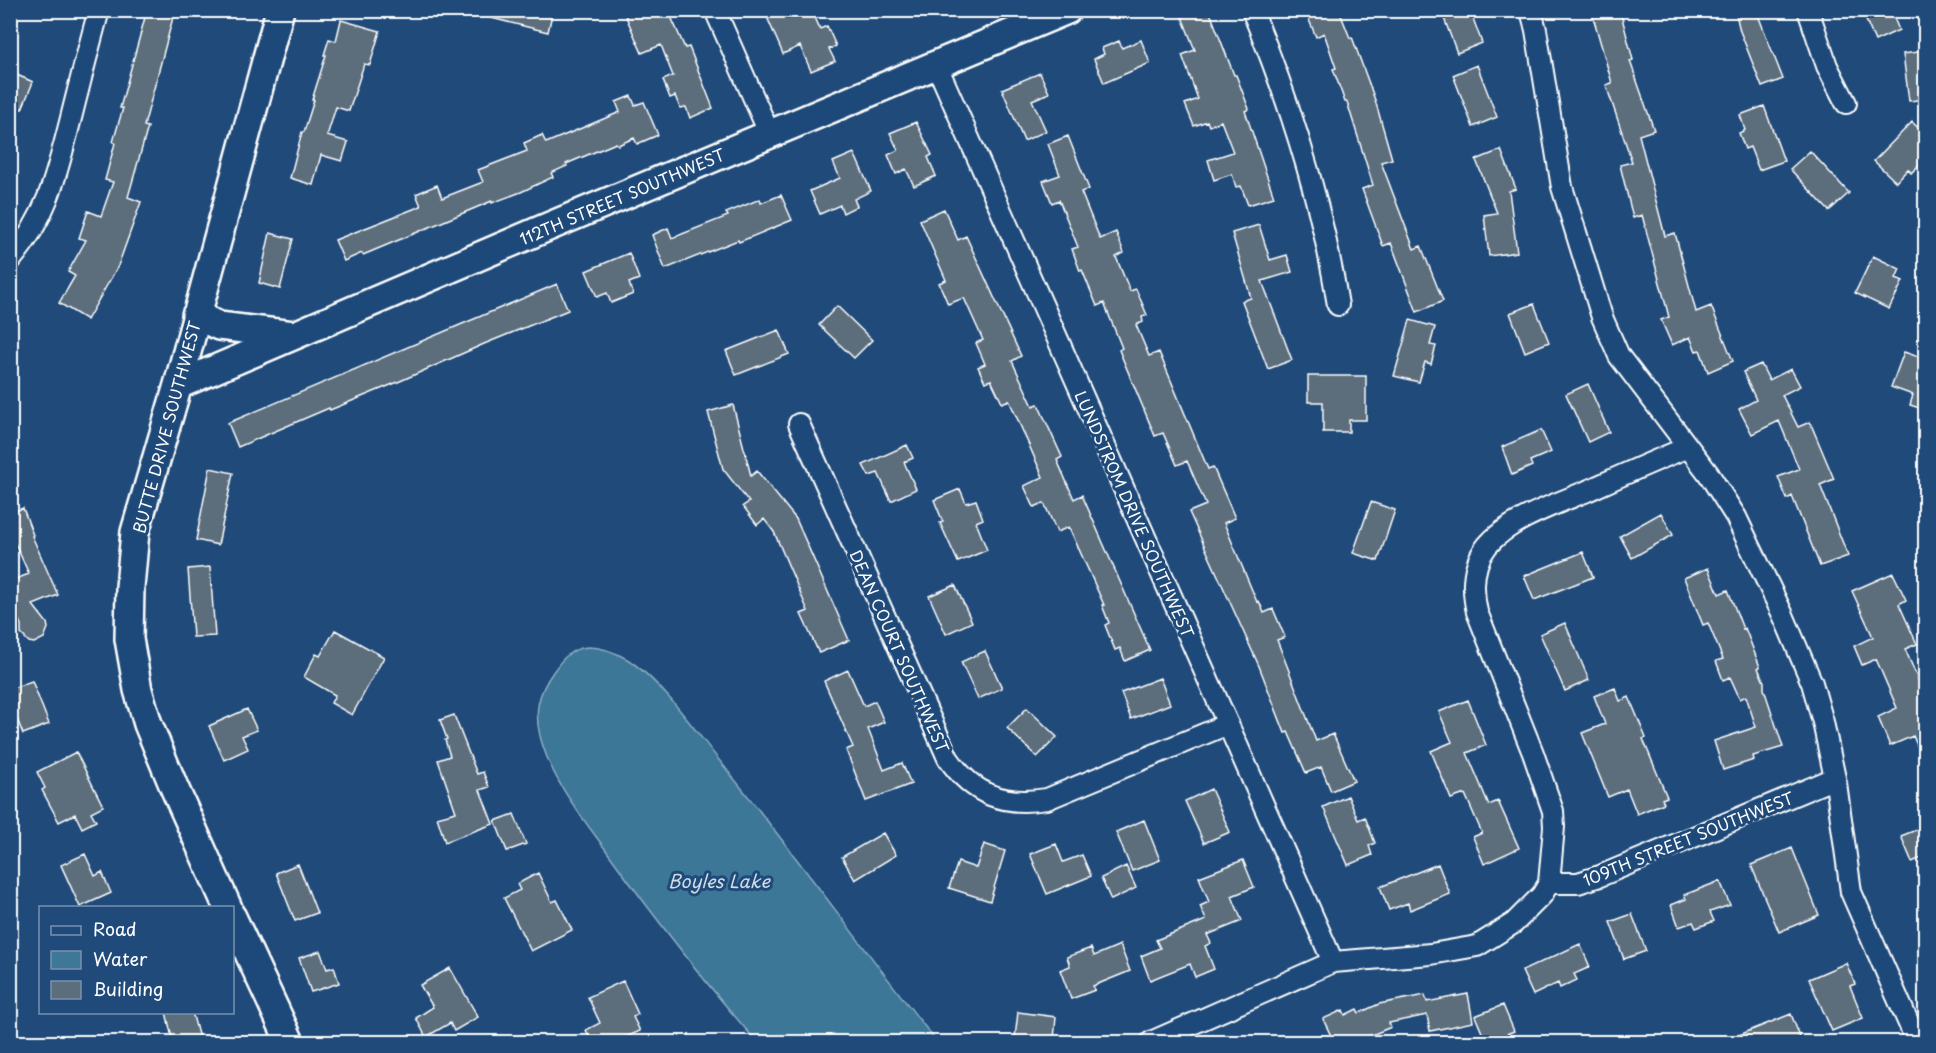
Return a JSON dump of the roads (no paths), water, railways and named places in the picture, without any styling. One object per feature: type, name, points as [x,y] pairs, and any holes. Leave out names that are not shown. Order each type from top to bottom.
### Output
[{"type":"street","points":[[10,261],[24,245],[46,207],[99,10]]},
{"type":"street","name":"BUTTE DRIVE SOUTHWEST","points":[[227,906],[148,724],[138,690],[129,639],[128,613],[135,532],[178,385],[280,10]]},
{"type":"street","points":[[715,10],[770,135]]},
{"type":"street","name":"112TH STREET SOUTHWEST","points":[[178,385],[1067,10]]},
{"type":"street","points":[[1252,10],[1298,134],[1319,209],[1338,305]]},
{"type":"street","points":[[1531,10],[1562,187],[1602,317],[1619,356],[1708,473],[1736,517],[1784,615],[1812,683],[1834,778],[1851,892],[1917,1042]]},
{"type":"street","points":[[1808,10],[1827,66],[1846,103]]},
{"type":"street","name":"LUNDSTROM DRIVE SOUTHWEST","points":[[937,66],[1333,962]]},
{"type":"street","points":[[196,315],[219,326],[295,335]]},
{"type":"street","name":"DEAN COURT SOUTHWEST","points":[[799,424],[948,758],[971,785],[1004,800],[1026,802],[1047,799],[1228,724]]},
{"type":"street","points":[[1150,1042],[1333,962],[1431,954],[1477,946],[1514,923],[1542,895],[1549,883],[1554,827],[1553,811],[1533,753],[1477,612],[1474,580],[1479,560],[1499,534],[1552,506],[1688,447]]},
{"type":"street","name":"109TH STREET SOUTHWEST","points":[[1549,883],[1578,884],[1600,876],[1834,778]]},
{"type":"street","points":[[234,921],[290,1042]]},
{"type":"water","name":"Boyles Lake","points":[[588,647],[608,650],[627,659],[664,692],[774,830],[937,1042],[757,1042],[699,973],[578,812],[559,783],[545,752],[537,718],[541,695],[556,667],[572,652]]}]
